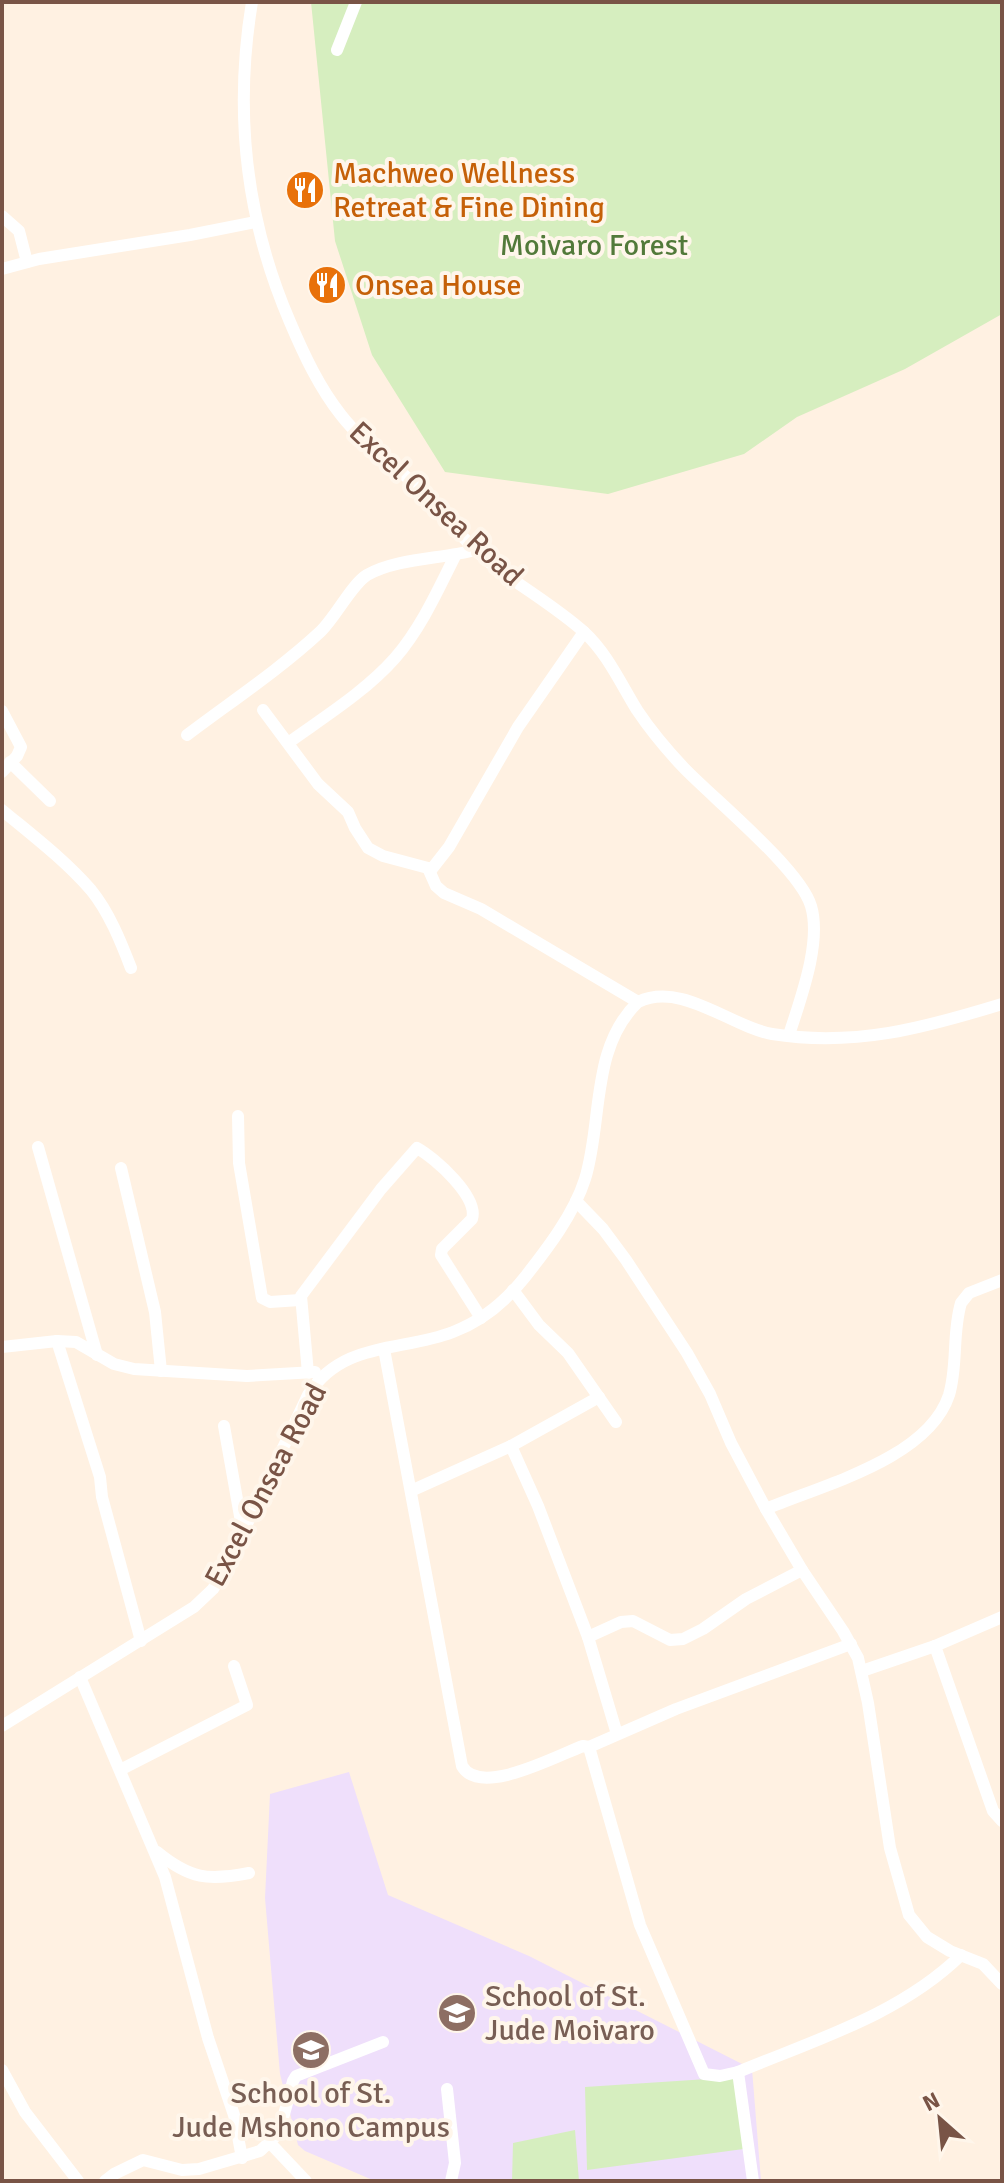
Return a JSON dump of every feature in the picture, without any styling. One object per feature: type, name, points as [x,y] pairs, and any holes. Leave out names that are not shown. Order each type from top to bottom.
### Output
[{"type":"street","name":"Excel Onsea Road","points":[[252,2],[243,102],[256,222],[271,275],[320,385],[357,434],[413,483],[475,550],[584,632],[669,752],[784,867],[808,897],[814,919],[812,947],[789,1035]]},
{"type":"street","points":[[337,50],[356,2]]},
{"type":"street","points":[[2,216],[19,231],[27,262]]},
{"type":"street","points":[[2,269],[256,222]]},
{"type":"street","points":[[187,735],[316,636],[365,577],[417,560],[455,556],[475,550]]},
{"type":"street","points":[[288,743],[394,660],[429,607],[455,556]]},
{"type":"street","points":[[431,870],[449,847],[518,727],[584,632]]},
{"type":"street","points":[[263,710],[318,784],[348,812],[368,848],[383,856],[424,866],[431,870],[436,886],[444,893],[490,914],[638,1002],[659,998],[693,1003],[719,1011],[750,1028],[789,1035],[897,1033],[1002,1004]]},
{"type":"street","points":[[2,711],[20,742],[20,752],[6,767],[50,801]]},
{"type":"street","points":[[2,810],[92,892],[121,942],[131,968]]},
{"type":"street","name":"Excel Onsea Road","points":[[2,1726],[141,1641],[206,1597],[243,1533],[308,1395],[328,1370],[343,1360],[451,1333],[481,1318],[513,1290],[576,1201],[586,1176],[609,1051],[624,1019],[638,1002]]},
{"type":"street","points":[[238,1116],[239,1163],[262,1298],[270,1302],[300,1300]]},
{"type":"street","points":[[38,1147],[97,1355]]},
{"type":"street","points":[[308,1373],[300,1300],[304,1291],[381,1189],[417,1148],[458,1183],[472,1203],[472,1219],[446,1244],[441,1255],[481,1318]]},
{"type":"street","points":[[121,1168],[155,1312],[161,1371]]},
{"type":"street","points":[[576,1201],[621,1252],[687,1353],[766,1509],[851,1644],[862,1671],[890,1848],[904,1904],[914,1924],[927,1937],[983,1964],[1002,1984]]},
{"type":"street","points":[[766,1509],[872,1465],[901,1451],[918,1438],[936,1419],[948,1396],[961,1303],[969,1293],[1002,1280]]},
{"type":"street","points":[[513,1290],[539,1325],[568,1353],[616,1422]]},
{"type":"street","points":[[57,1341],[100,1477],[102,1497],[141,1641]]},
{"type":"street","points":[[2,1347],[76,1342],[124,1367],[161,1371],[247,1376],[328,1370]]},
{"type":"street","points":[[384,1349],[465,1771],[475,1777],[496,1778],[583,1746],[589,1747],[701,1699],[851,1644]]},
{"type":"street","points":[[413,1490],[511,1446],[599,1397]]},
{"type":"street","points":[[224,1426],[243,1533]]},
{"type":"street","points":[[511,1446],[538,1506],[588,1637],[617,1734]]},
{"type":"street","points":[[588,1637],[621,1622],[633,1621],[670,1640],[683,1639],[746,1599],[802,1570]]},
{"type":"street","points":[[862,1671],[935,1646],[1002,1617]]},
{"type":"street","points":[[935,1646],[993,1811],[1002,1821]]},
{"type":"street","points":[[120,1770],[247,1705],[234,1666]]},
{"type":"street","points":[[80,1677],[155,1850],[178,1919],[208,2038],[234,2115],[242,2158]]},
{"type":"street","points":[[589,1747],[640,1925],[700,2069],[710,2077],[738,2072],[885,2009],[926,1986],[961,1955]]},
{"type":"street","points":[[155,1850],[177,1867],[199,1877],[210,1879],[249,1873]]},
{"type":"street","points":[[105,2181],[143,2160],[191,2170],[260,2151],[271,2144],[282,2128],[296,2076],[383,2042]]},
{"type":"street","points":[[2,2070],[21,2107],[78,2181]]},
{"type":"street","points":[[738,2072],[753,2181]]},
{"type":"street","points":[[447,2089],[455,2163],[451,2181]]},
{"type":"street","points":[[271,2144],[306,2181]]},
{"type":"shaded area","name":"School of St. Jude Moivaro","points":[[349,1772],[388,1895],[529,1956],[752,2069],[761,2181],[375,2181],[305,2151],[298,2145],[280,2074],[265,1898],[270,1794]]},
{"type":"green space","name":"Moivaro Forest","points":[[311,2],[1002,2],[1002,314],[905,369],[797,417],[744,454],[608,494],[445,472],[372,355],[335,241]]},
{"type":"green space","points":[[738,2077],[751,2148],[587,2170],[585,2087]]},
{"type":"green space","points":[[575,2130],[579,2181],[512,2181],[513,2143]]},
{"type":"place","name":"Machweo Wellness Retreat & Fine Dining","points":[[305,190]]},
{"type":"place","name":"Onsea House","points":[[327,285]]},
{"type":"place","name":"School of St. Jude Moivaro","points":[[457,2013]]},
{"type":"place","name":"School of St. Jude Mshono Campus","points":[[311,2050]]}]
